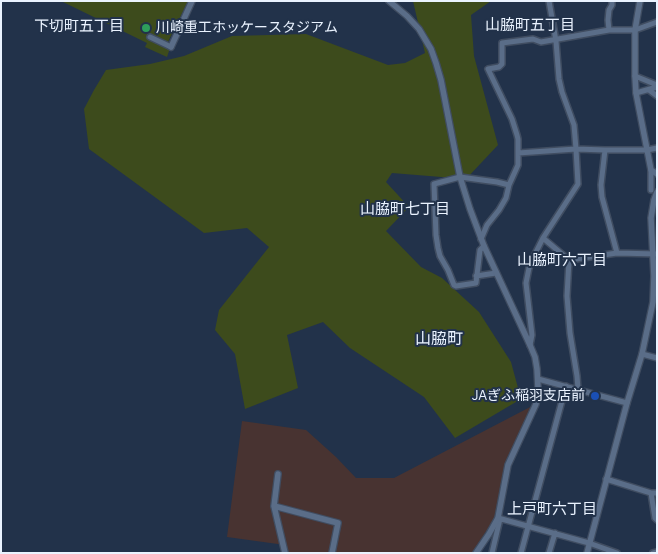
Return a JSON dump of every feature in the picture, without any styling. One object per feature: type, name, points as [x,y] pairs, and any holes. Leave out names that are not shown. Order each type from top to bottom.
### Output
[{"type":"street","points":[[150,37],[171,47],[192,1]]},
{"type":"street","points":[[389,1],[419,29],[431,49],[441,80],[460,177],[470,209],[484,246],[535,357],[538,379],[536,404],[508,465],[492,553]]},
{"type":"street","points":[[530,345],[532,335],[526,283],[534,256],[543,238],[578,184],[574,125],[559,79],[550,1]]},
{"type":"street","points":[[609,30],[609,10],[612,1]]},
{"type":"street","points":[[587,553],[655,303],[651,218],[654,191],[636,93],[635,76],[635,30],[640,1]]},
{"type":"street","points":[[481,239],[487,225],[500,210],[506,198],[508,185],[518,165],[518,135],[488,69],[499,67],[502,64],[502,43],[533,39],[541,42],[609,30],[635,30],[657,22]]},
{"type":"street","points":[[635,76],[657,86]]},
{"type":"street","points":[[636,93],[657,86]]},
{"type":"street","points":[[649,90],[657,96]]},
{"type":"street","points":[[518,153],[576,149],[647,150],[657,148]]},
{"type":"street","points":[[605,150],[601,185],[602,197],[617,253]]},
{"type":"street","points":[[651,170],[657,174]]},
{"type":"street","points":[[484,246],[480,250],[476,284],[454,285],[438,248],[434,184],[460,177],[508,185]]},
{"type":"street","points":[[543,238],[568,260],[617,253],[654,254]]},
{"type":"street","points":[[568,260],[567,296],[578,389]]},
{"type":"street","points":[[476,276],[496,273]]},
{"type":"street","points":[[642,354],[657,358]]},
{"type":"street","points":[[538,379],[627,403]]},
{"type":"street","points":[[521,553],[566,386]]},
{"type":"street","points":[[278,474],[274,506],[285,553]]},
{"type":"street","points":[[606,479],[654,493],[655,518],[657,520]]},
{"type":"street","points":[[274,506],[338,523],[332,553]]},
{"type":"street","points":[[499,518],[589,543],[616,553]]},
{"type":"street","points":[[476,553],[499,518]]},
{"type":"street","points":[[550,553],[555,533]]},
{"type":"shaded area","points":[[534,405],[507,458],[496,516],[472,553],[287,553],[285,545],[227,537],[242,421],[306,430],[356,478],[394,478]]},
{"type":"green space","name":"川崎重工ホッケースタジアム","points":[[61,1],[188,1],[166,46],[170,48],[167,57],[145,47],[147,43]]},
{"type":"green space","points":[[413,1],[491,1],[471,15],[474,56],[498,145],[466,179],[392,173],[386,182],[409,207],[386,231],[421,267],[442,278],[479,312],[511,362],[521,399],[455,438],[424,397],[350,348],[323,322],[287,335],[298,388],[245,409],[235,354],[215,330],[219,310],[269,247],[247,228],[204,233],[89,149],[84,109],[106,70],[150,64],[184,56],[232,36],[306,34],[388,65],[405,63],[425,53]]},
{"type":"place","name":"川崎重工ホッケースタジアム","points":[[146,28]]},
{"type":"place","name":"JAぎふ稲羽支店前","points":[[595,396]]},
{"type":"district","name":"山脇町五丁目","points":[[530,26]]},
{"type":"district","name":"下切町五丁目","points":[[79,27]]},
{"type":"district","name":"山脇町七丁目","points":[[405,210]]},
{"type":"district","name":"山脇町六丁目","points":[[562,261]]},
{"type":"district","name":"山脇町","points":[[439,340]]},
{"type":"district","name":"上戸町六丁目","points":[[552,510]]}]
